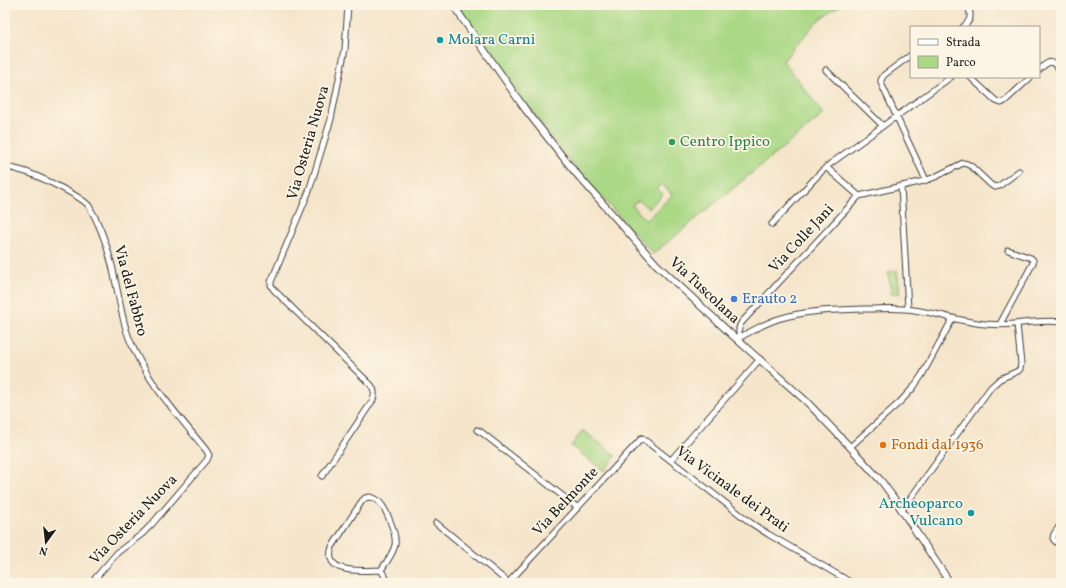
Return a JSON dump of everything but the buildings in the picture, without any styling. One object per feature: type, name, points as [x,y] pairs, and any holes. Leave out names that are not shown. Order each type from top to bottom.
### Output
[{"type":"main road","name":"Via Tuscolana","points":[[453,5],[525,109],[574,171],[657,265],[806,401],[850,446],[887,489],[950,583]]},
{"type":"street","name":"Via Osteria Nuova","points":[[322,476],[372,401],[375,395],[374,391],[371,385],[274,290],[271,282],[310,191],[331,119],[346,49],[348,5]]},
{"type":"street","points":[[964,26],[970,18],[968,5]]},
{"type":"street","points":[[910,56],[885,74],[881,80],[882,86],[926,180]]},
{"type":"street","points":[[1040,69],[1050,62],[1055,64],[1061,71]]},
{"type":"street","points":[[826,70],[883,126]]},
{"type":"street","points":[[772,224],[826,167],[949,78]]},
{"type":"street","points":[[971,78],[996,101],[1001,103],[1030,78]]},
{"type":"street","points":[[826,167],[859,196],[926,180],[965,163],[971,166],[991,185],[997,187],[1019,171]]},
{"type":"street","name":"Via del Fabbro","points":[[5,166],[28,173],[48,182],[80,199],[89,206],[107,248],[115,277],[124,324],[138,358],[162,395],[209,455]]},
{"type":"street","points":[[901,186],[908,309]]},
{"type":"street","name":"Via Colle Jani","points":[[738,338],[739,325],[859,196]]},
{"type":"street","points":[[1000,324],[1033,262],[1031,258],[1008,250]]},
{"type":"street","points":[[738,338],[776,320],[807,313],[833,310],[892,308],[908,309],[980,323],[1017,324],[1047,321],[1061,322]]},
{"type":"street","points":[[850,446],[900,402],[913,388],[922,375],[953,318]]},
{"type":"street","points":[[902,510],[991,387],[1000,379],[1020,369],[1021,364],[1017,324]]},
{"type":"street","points":[[671,460],[760,360]]},
{"type":"street","points":[[477,430],[578,508]]},
{"type":"street","name":"Via Vicinale dei Prati","points":[[642,438],[751,523],[852,583]]},
{"type":"street","name":"Via Belmonte","points":[[509,583],[642,438]]},
{"type":"street","name":"Via Osteria Nuova","points":[[91,583],[118,552],[149,527],[207,460],[209,455]]},
{"type":"street","points":[[366,498],[372,498],[380,503],[389,519],[395,536],[394,548],[381,570],[342,569],[334,564],[330,558],[330,551],[334,544],[362,500],[366,498]]},
{"type":"street","points":[[436,523],[509,583]]},
{"type":"street","points":[[1061,524],[1053,538],[1061,546]]},
{"type":"street","points":[[381,570],[389,583]]},
{"type":"green space","name":"Centro Ippico","points":[[456,5],[841,5],[816,22],[783,61],[824,114],[653,254],[577,170],[530,109]],"holes":[[[662,184],[672,195],[646,220],[632,205],[639,200],[648,209],[663,194],[657,188]]]},
{"type":"green space","points":[[897,270],[900,293],[891,294],[888,272]]},
{"type":"green space","points":[[583,430],[616,456],[604,471],[571,446]]},
{"type":"place","name":"Molara Carni","points":[[440,40]]},
{"type":"place","name":"Centro Ippico","points":[[672,142]]},
{"type":"place","name":"Erauto 2","points":[[734,299]]},
{"type":"place","name":"Fondi dal 1936","points":[[883,445]]},
{"type":"place","name":"Archeoparco Vulcano","points":[[971,513]]}]
